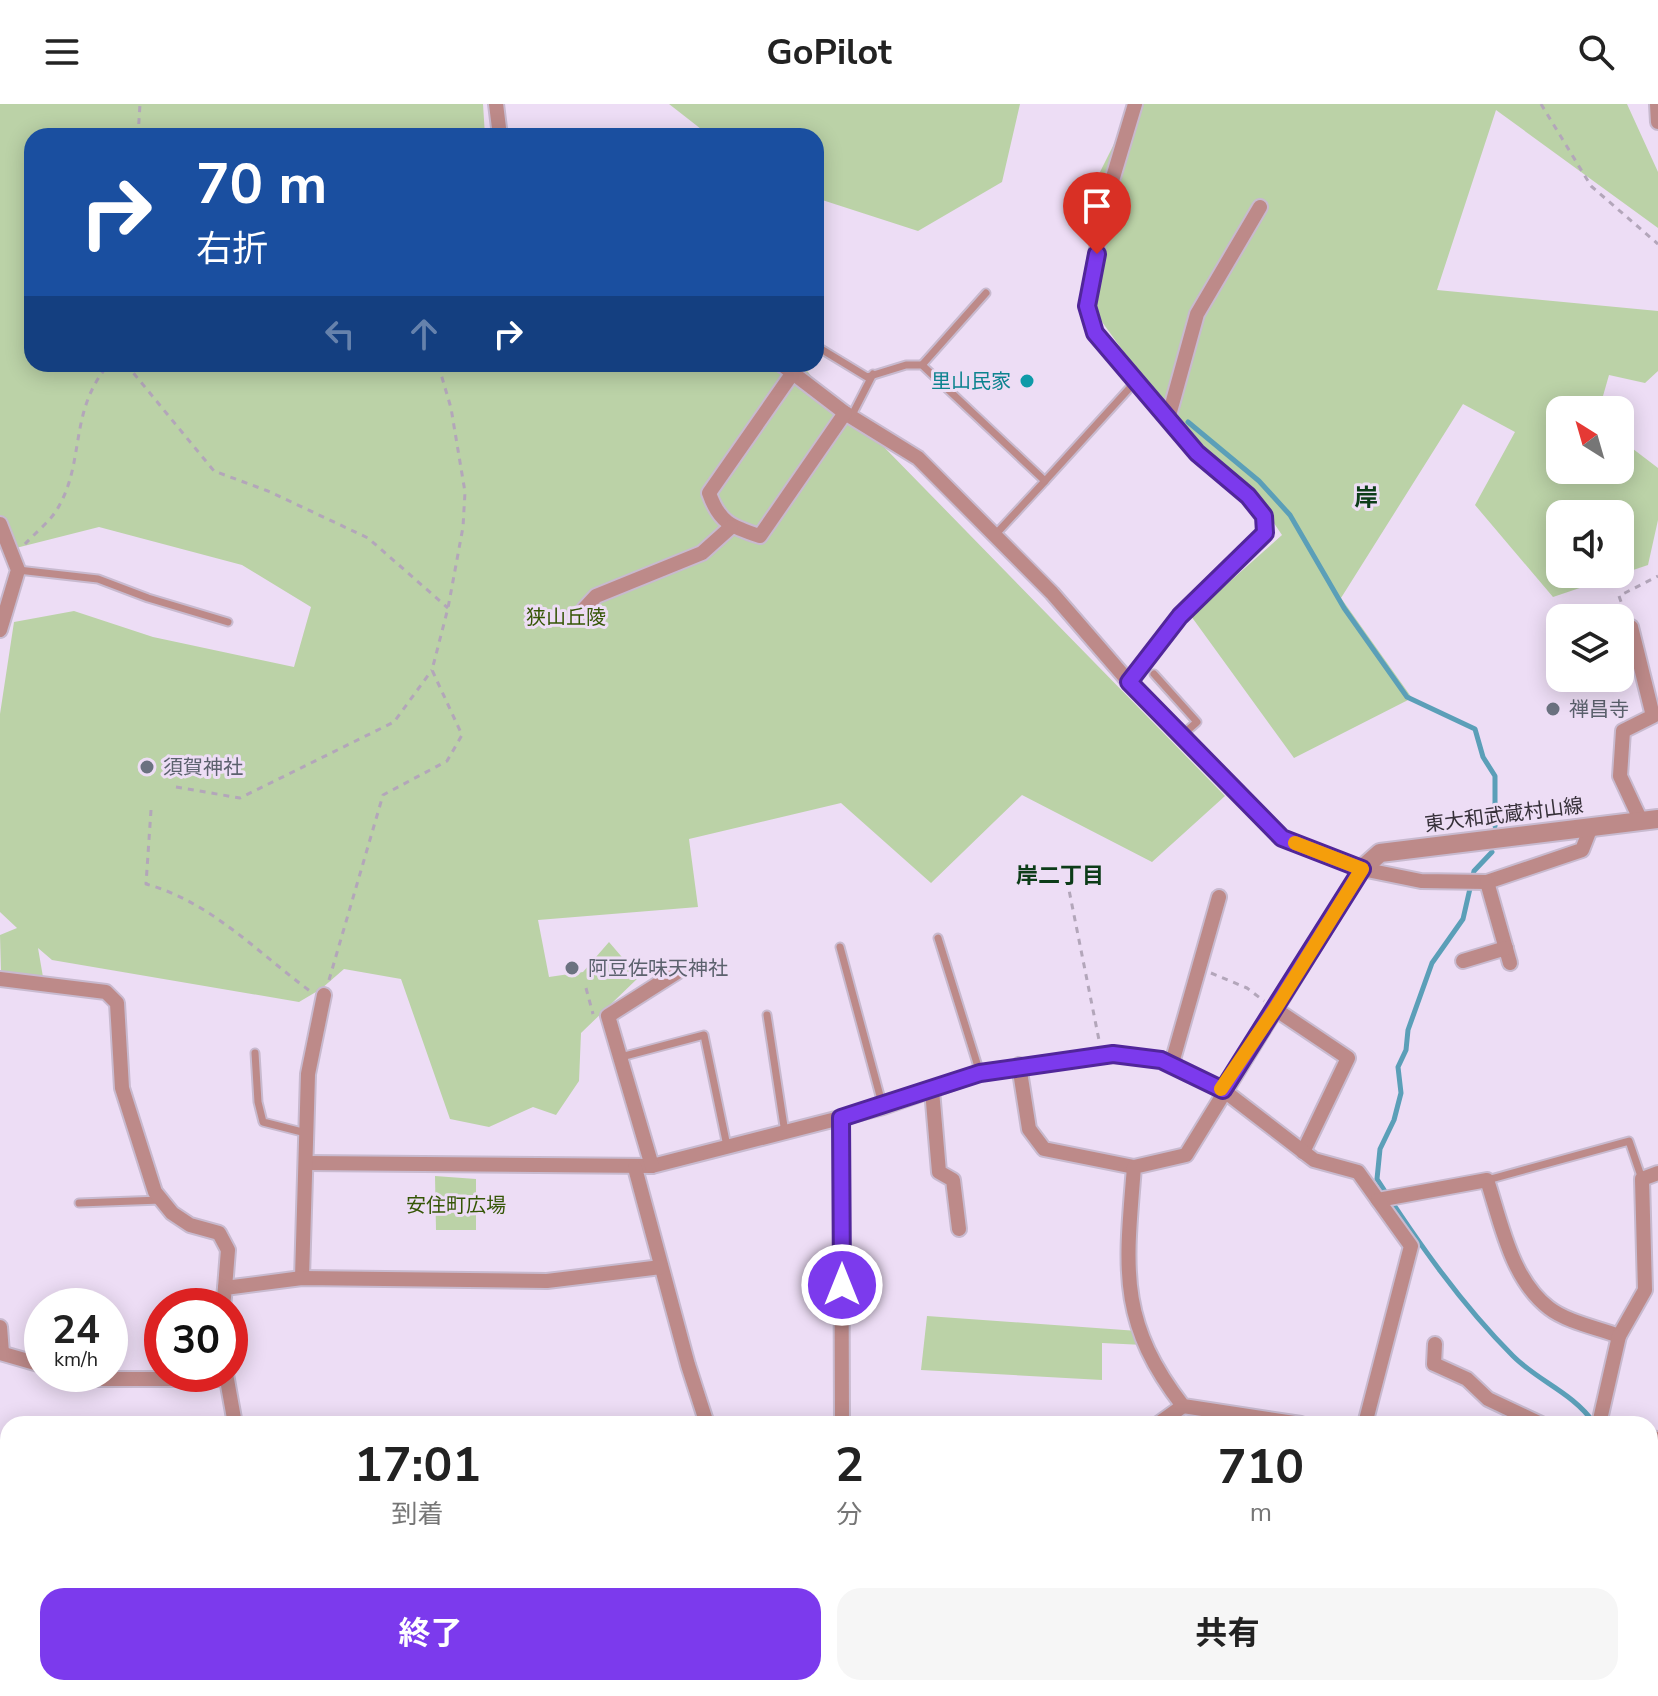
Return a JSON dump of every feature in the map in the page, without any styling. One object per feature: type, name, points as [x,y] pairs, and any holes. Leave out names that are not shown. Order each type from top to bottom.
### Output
[{"type":"street","points":[[496,104],[499,128]]},
{"type":"street","points":[[1129,682],[1180,616],[1265,533],[1264,516],[1248,496],[1197,453],[1095,333],[1087,306],[1105,204],[1135,104]]},
{"type":"street","points":[[1657,104],[1658,122]]},
{"type":"street","points":[[1168,419],[1197,314],[1260,207]]},
{"type":"street","points":[[784,372],[709,493],[717,515],[731,527],[760,536],[848,415]]},
{"type":"street","points":[[790,372],[848,415],[918,458],[1088,631],[1129,682],[1282,838],[1362,869],[1421,881],[1476,882],[1582,850],[1591,827]]},
{"type":"street","points":[[0,524],[16,562],[0,630]]},
{"type":"street","points":[[584,609],[596,596],[702,553],[731,527]]},
{"type":"street","points":[[1634,638],[1656,722],[1623,731],[1620,776],[1652,824]]},
{"type":"street","name":"東大和武蔵村山線","points":[[1362,869],[1380,853],[1591,827],[1652,824]]},
{"type":"street","points":[[1019,1065],[1029,1129],[1044,1149],[1134,1167],[1186,1155],[1223,1090],[1362,869]]},
{"type":"street","points":[[1463,961],[1508,955],[1476,882]]},
{"type":"street","points":[[1172,1063],[1219,897]]},
{"type":"street","points":[[652,1166],[608,1016],[685,967]]},
{"type":"street","points":[[0,979],[106,992],[117,1003],[122,1088],[155,1192],[172,1213],[190,1225],[219,1233],[228,1250],[225,1288],[302,1278],[547,1281],[661,1267]]},
{"type":"street","points":[[302,1278],[308,1074],[323,998]]},
{"type":"street","points":[[1275,1009],[1348,1058],[1303,1152]]},
{"type":"street","points":[[307,1163],[635,1168],[883,1107],[980,1073],[1019,1065],[1102,1055],[1172,1063],[1223,1090],[1314,1160],[1358,1172],[1386,1199],[1411,1246],[1367,1416]]},
{"type":"street","points":[[932,1090],[939,1172],[953,1180],[959,1229]]},
{"type":"street","points":[[841,1118],[842,1416]]},
{"type":"street","points":[[1134,1167],[1127,1219],[1127,1286],[1147,1350],[1183,1406]]},
{"type":"street","points":[[635,1168],[705,1416]]},
{"type":"street","points":[[1601,1416],[1619,1336],[1651,1289],[1642,1179],[1658,1173]]},
{"type":"street","points":[[1386,1199],[1487,1180],[1513,1257],[1535,1293],[1551,1309],[1619,1336]]},
{"type":"street","points":[[0,1327],[1,1353],[24,1360]]},
{"type":"street","points":[[1435,1344],[1434,1364],[1467,1379],[1488,1399],[1524,1416]]},
{"type":"street","points":[[229,1392],[234,1416]]},
{"type":"street","points":[[1169,1416],[1183,1406],[1249,1416]]},
{"type":"lane","points":[[824,351],[867,377],[922,365],[986,293]]},
{"type":"lane","points":[[922,365],[1045,481]]},
{"type":"lane","points":[[848,415],[873,374]]},
{"type":"lane","points":[[995,535],[1136,381]]},
{"type":"lane","points":[[16,562],[98,579],[228,622]]},
{"type":"lane","points":[[1154,674],[1197,722],[1181,736]]},
{"type":"lane","points":[[938,938],[980,1073]]},
{"type":"lane","points":[[840,947],[883,1107]]},
{"type":"lane","points":[[767,1015],[785,1133]]},
{"type":"lane","points":[[621,1057],[704,1035],[727,1146]]},
{"type":"lane","points":[[255,1053],[263,1122],[306,1133]]},
{"type":"lane","points":[[1487,1180],[1629,1141],[1642,1179]]},
{"type":"lane","points":[[79,1203],[162,1200]]},
{"type":"path","points":[[138,128],[140,104]]},
{"type":"path","points":[[1541,104],[1591,186],[1658,244]]},
{"type":"path","points":[[16,562],[59,507],[83,411],[93,382],[102,372]]},
{"type":"path","points":[[133,372],[214,471],[268,491],[368,538],[448,608]]},
{"type":"path","points":[[176,787],[240,798],[394,722],[432,670],[448,608],[463,527],[465,492],[451,408],[440,372]]},
{"type":"path","points":[[1619,596],[1658,576]]},
{"type":"path","points":[[151,810],[146,884],[165,889],[223,920],[265,958],[323,998],[383,795],[447,761],[462,735],[432,670]]},
{"type":"path","points":[[1067,880],[1102,1055]]},
{"type":"path","points":[[1197,967],[1247,988],[1275,1009]]},
{"type":"green space","name":"狭山丘陵","points":[[0,104],[483,104],[484,128],[24,128],[24,372],[808,372],[830,401],[882,445],[1225,796],[1152,862],[1022,795],[931,883],[841,803],[689,839],[698,907],[538,920],[549,977],[583,972],[609,942],[639,977],[581,1033],[579,1081],[556,1115],[533,1107],[489,1127],[450,1119],[401,979],[344,969],[321,989],[299,1002],[52,960],[38,948],[43,977],[1,971],[0,935],[17,928],[0,912],[0,714],[14,622],[74,611],[153,637],[294,667],[311,607],[242,565],[99,527],[12,549],[0,515]]},
{"type":"green space","points":[[669,104],[1020,104],[1002,182],[918,231],[824,201],[824,128],[700,128]]},
{"type":"green space","points":[[1134,104],[1627,104],[1658,172],[1658,228],[1496,110],[1437,290],[1658,311],[1658,371],[1645,383],[1609,375],[1603,396],[1546,396],[1546,484],[1634,484],[1634,450],[1658,468],[1658,520],[1648,565],[1634,570],[1634,500],[1546,500],[1546,588],[1580,588],[1553,597],[1475,505],[1515,432],[1463,404],[1341,598],[1412,698],[1294,758],[1191,616],[1282,535],[1259,501],[1163,406],[1097,315],[1097,178]]},
{"type":"green space","name":"安住町広場","points":[[435,1176],[476,1179],[476,1230],[436,1230]]},
{"type":"green space","points":[[927,1316],[1138,1331],[1144,1345],[1102,1343],[1102,1380],[921,1370]]},
{"type":"waterway","points":[[1188,422],[1259,481],[1290,515],[1344,608],[1407,697],[1475,729],[1483,757],[1495,776],[1495,826]]},
{"type":"waterway","points":[[1492,852],[1474,871],[1463,919],[1432,963],[1408,1030],[1406,1050],[1398,1067],[1401,1093],[1394,1120],[1380,1149],[1377,1179],[1440,1271],[1475,1315],[1523,1365],[1576,1403],[1588,1416]]},
{"type":"slow traffic","points":[[1221,1089],[1362,869],[1295,843]]},
{"type":"place","name":"里山民家","points":[[1027,381]]},
{"type":"place","name":"禅昌寺","points":[[1553,709]]},
{"type":"place","name":"須賀神社","points":[[147,767]]},
{"type":"place","name":"阿豆佐味天神社","points":[[572,968]]},
{"type":"district","name":"岸","points":[[1366,498]]},
{"type":"district","name":"岸二丁目","points":[[1060,876]]},
{"type":"route","points":[[842,1285],[841,1118],[883,1107],[980,1073],[1019,1065],[1113,1054],[1172,1063],[1223,1090],[1362,869],[1282,838],[1129,682],[1180,616],[1265,533],[1264,516],[1248,496],[1197,453],[1095,333],[1087,306],[1097,254]]}]
